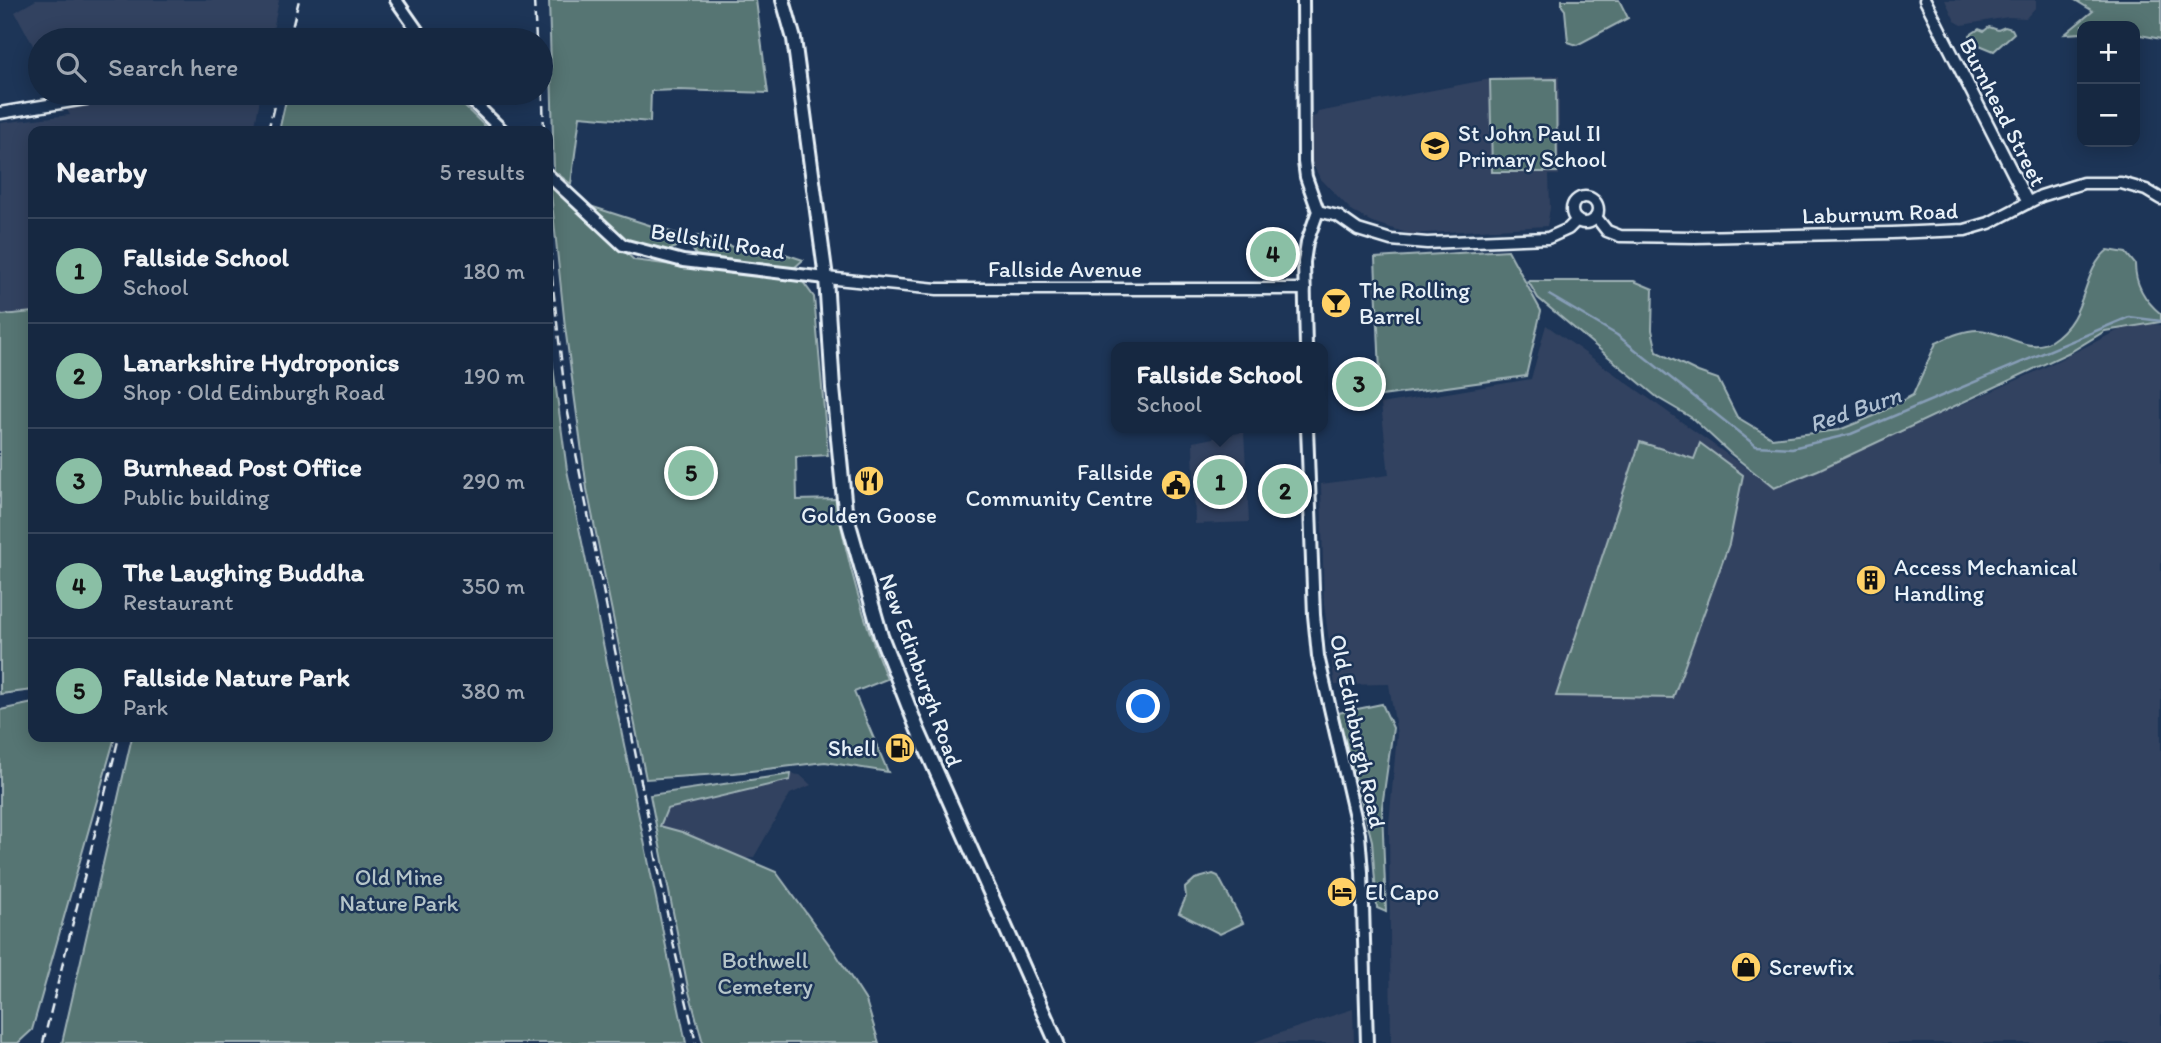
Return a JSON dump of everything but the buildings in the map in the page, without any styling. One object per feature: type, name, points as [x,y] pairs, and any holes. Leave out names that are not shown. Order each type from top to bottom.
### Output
[{"type":"main road","points":[[396,0],[416,28]]},
{"type":"main road","name":"New Edinburgh Road","points":[[783,0],[794,39],[826,278],[845,510],[881,636],[921,738],[1057,1043]]},
{"type":"main road","points":[[1303,0],[1304,162],[1306,177],[1318,211],[1307,242],[1304,262],[1306,342]]},
{"type":"main road","points":[[476,105],[498,126]]},
{"type":"main road","name":"Bellshill Road","points":[[553,180],[623,245],[683,261],[826,278]]},
{"type":"main road","name":"Old Edinburgh Road","points":[[1307,433],[1318,656],[1360,847],[1367,1043]]},
{"type":"street","name":"Burnhead Street","points":[[1925,0],[2028,204]]},
{"type":"street","points":[[0,113],[48,105]]},
{"type":"street","name":"Laburnum Road","points":[[1577,220],[1572,215],[1572,207],[1583,197],[1597,204],[1596,216],[1607,231],[1620,236],[1892,233],[1965,230],[1989,223],[2064,188],[2094,183],[2122,183],[2146,190],[2161,199]]},
{"type":"street","points":[[1318,211],[1338,216],[1358,230],[1391,240],[1427,243],[1548,238],[1568,229],[1577,220],[1587,223],[1596,216]]},
{"type":"street","name":"Fallside Avenue","points":[[826,278],[937,289],[1305,289]]},
{"type":"shaded area","points":[[36,0],[279,0],[273,28],[28,28],[28,36],[15,12]]},
{"type":"shaded area","points":[[1945,0],[2036,0],[2036,7],[2026,18],[2008,17],[1962,25],[1955,21]]},
{"type":"shaded area","name":"St John Paul II Primary School","points":[[1559,76],[1559,175],[1549,175],[1550,208],[1547,226],[1410,234],[1372,222],[1353,212],[1320,178],[1311,161],[1312,117],[1318,112],[1491,79]]},
{"type":"shaded area","points":[[65,105],[259,105],[255,126],[28,126],[28,312],[2,315],[0,123],[70,115]]},
{"type":"shaded area","points":[[2135,322],[2161,325],[2161,1043],[1391,1043],[1389,824],[1397,735],[1389,684],[1335,685],[1324,604],[1321,484],[1389,475],[1381,404],[1531,379],[1546,325],[1774,488],[2033,373]]},
{"type":"shaded area","points":[[1244,433],[1249,522],[1195,524],[1193,442]]},
{"type":"shaded area","points":[[791,774],[800,775],[811,785],[790,794],[754,857],[745,859],[659,826],[666,809],[789,780]]},
{"type":"shaded area","points":[[1353,1009],[1354,1043],[1252,1043],[1265,1038]]},
{"type":"green space","points":[[549,0],[756,0],[768,93],[651,91],[650,122],[580,116],[571,184],[554,171],[553,28],[550,28]]},
{"type":"green space","points":[[1562,0],[1619,0],[1628,18],[1577,45],[1568,42]]},
{"type":"green space","points":[[2075,0],[2161,0],[2161,39],[2140,35],[2140,21],[2081,21],[2093,11]]},
{"type":"green space","points":[[2077,24],[2077,33],[2065,34]]},
{"type":"green space","points":[[1989,27],[1998,30],[2005,27],[2012,29],[2014,33],[1994,51],[1972,42],[1970,35]]},
{"type":"green space","points":[[1556,79],[1557,172],[1492,172],[1490,80]]},
{"type":"green space","points":[[285,105],[459,105],[464,106],[485,126],[280,126]]},
{"type":"green space","points":[[553,186],[634,260],[803,282],[814,297],[828,455],[796,457],[797,500],[836,499],[857,590],[887,679],[854,692],[888,772],[825,762],[734,773],[646,779],[587,489],[565,327],[553,212]]},
{"type":"green space","points":[[590,206],[680,235],[677,246],[667,252],[626,240]]},
{"type":"green space","points":[[697,235],[733,247],[785,254],[803,260],[793,269],[696,255],[693,250]]},
{"type":"green space","points":[[1508,250],[1541,311],[1526,376],[1381,396],[1375,258]]},
{"type":"green space","points":[[2108,250],[2126,253],[2135,264],[2139,286],[2150,304],[2161,314],[2161,322],[2105,331],[2072,351],[1774,488],[1692,418],[1658,398],[1538,298],[1528,281],[1634,281],[1653,289],[1652,330],[1657,352],[1718,379],[1737,417],[1772,438],[1839,430],[1874,416],[1913,395],[1936,343],[1956,334],[1978,330],[2024,344],[2042,345],[2051,341],[2072,320],[2093,270]]},
{"type":"green space","points":[[28,312],[28,691],[0,694],[0,313]]},
{"type":"green space","name":"Old Mine Nature Park","points":[[553,367],[567,470],[686,1043],[62,1043],[131,742],[553,742]]},
{"type":"green space","points":[[1640,442],[1694,459],[1700,443],[1743,475],[1729,544],[1673,698],[1556,696]]},
{"type":"green space","points":[[28,704],[28,742],[114,742],[32,1030],[18,1043],[0,1043],[0,710]]},
{"type":"green space","points":[[1382,704],[1393,728],[1382,807],[1386,912],[1377,908],[1372,841],[1338,713]]},
{"type":"green space","name":"Bothwell Cemetery","points":[[791,774],[790,780],[667,809],[660,826],[682,832],[776,872],[834,951],[866,1001],[879,1043],[703,1043],[688,988],[650,795]]},
{"type":"green space","points":[[1213,874],[1218,876],[1243,923],[1220,934],[1179,913],[1186,897],[1185,888],[1195,879]]},
{"type":"waterway","name":"Red Burn","points":[[1549,295],[1617,335],[1756,446],[1792,448],[1851,434],[2129,317],[2161,321]]},
{"type":"railway","points":[[292,28],[299,0]]},
{"type":"railway","points":[[534,0],[535,28]]},
{"type":"railway","points":[[269,126],[274,105]]},
{"type":"railway","points":[[543,105],[544,126]]},
{"type":"railway","points":[[553,287],[566,403],[672,938],[696,1043]]},
{"type":"railway","points":[[43,1043],[118,742]]},
{"type":"place","name":"St John Paul II Primary School","points":[[1435,146]]},
{"type":"place","name":"The Laughing Buddha","points":[[1273,254]]},
{"type":"place","name":"The Rolling Barrel","points":[[1336,303]]},
{"type":"place","name":"Burnhead Post Office","points":[[1359,384]]},
{"type":"place","name":"Fallside Nature Park","points":[[691,473]]},
{"type":"place","name":"Golden Goose","points":[[869,481]]},
{"type":"place","name":"Fallside School","points":[[1220,482]]},
{"type":"place","name":"Fallside Community Centre","points":[[1176,485]]},
{"type":"place","name":"Lanarkshire Hydroponics","points":[[1285,491]]},
{"type":"place","name":"Access Mechanical Handling","points":[[1871,580]]},
{"type":"place","name":"Shell","points":[[900,748]]},
{"type":"place","name":"El Capo","points":[[1342,892]]},
{"type":"place","name":"Screwfix","points":[[1746,967]]}]
